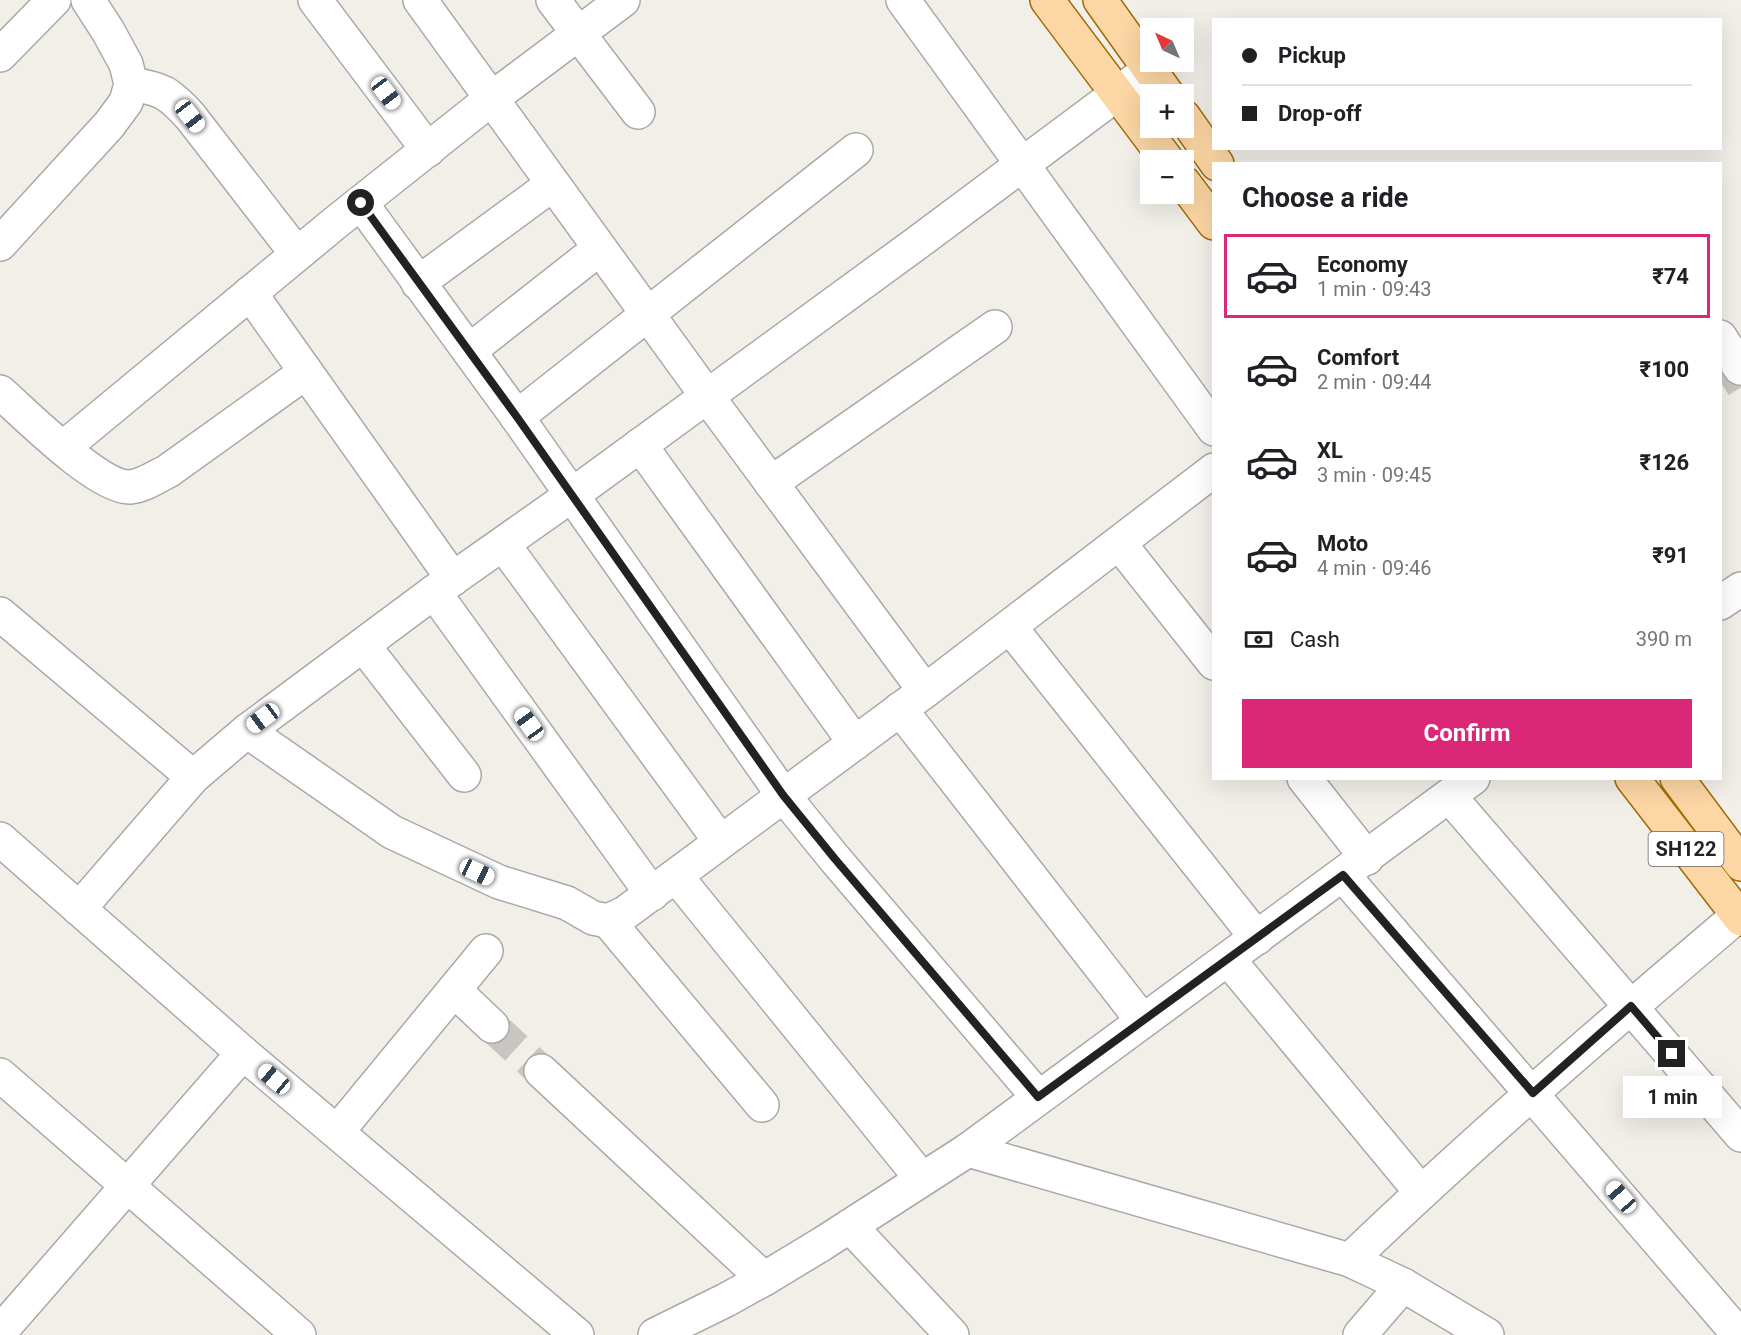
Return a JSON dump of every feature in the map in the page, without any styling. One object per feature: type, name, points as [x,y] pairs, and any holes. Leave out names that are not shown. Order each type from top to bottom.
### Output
[{"type":"main road","points":[[1047,0],[1159,150]]},
{"type":"main road","points":[[1100,0],[1158,82]]},
{"type":"main road","points":[[1194,131],[1217,162]]},
{"type":"main road","points":[[1194,196],[1212,220]]},
{"type":"main road","name":"SH122","points":[[1634,780],[1740,916]]},
{"type":"main road","name":"SH122","points":[[1678,780],[1741,864]]},
{"type":"street","points":[[0,55],[54,0]]},
{"type":"street","points":[[5,229],[109,125],[126,102],[131,84],[126,64],[88,0]]},
{"type":"street","points":[[315,0],[428,150]]},
{"type":"street","points":[[420,0],[771,483],[913,700],[1142,1020]]},
{"type":"street","points":[[553,0],[638,112]]},
{"type":"street","points":[[63,448],[297,254],[492,99],[623,0]]},
{"type":"street","points":[[903,0],[1212,426]]},
{"type":"street","points":[[80,909],[193,777],[247,731],[1117,94],[1158,82]]},
{"type":"street","points":[[131,84],[156,88],[174,99],[190,116],[297,254]]},
{"type":"street","points":[[517,417],[856,150]]},
{"type":"street","points":[[418,283],[553,184]]},
{"type":"street","points":[[361,203],[517,417],[783,795],[1038,1097]]},
{"type":"street","points":[[469,351],[600,249]]},
{"type":"street","points":[[250,293],[306,372],[443,586],[664,885],[921,1178]]},
{"type":"street","points":[[771,483],[995,327]]},
{"type":"street","points":[[1722,340],[1740,368]]},
{"type":"street","points":[[0,392],[92,471],[111,482],[129,487],[148,482],[168,471],[306,372]]},
{"type":"street","points":[[640,445],[855,743]]},
{"type":"street","points":[[247,731],[392,832],[499,882],[567,903],[593,918],[608,921],[625,913],[664,885],[720,841],[913,700],[1212,472]]},
{"type":"street","points":[[1119,543],[1212,660]]},
{"type":"street","points":[[503,544],[720,841]]},
{"type":"street","points":[[1722,602],[1741,588]]},
{"type":"street","points":[[0,614],[193,777]]},
{"type":"street","points":[[1010,627],[1257,938]]},
{"type":"street","points":[[363,645],[464,775]]},
{"type":"street","points":[[1305,780],[1355,867],[1533,1093],[1739,1335]]},
{"type":"street","points":[[655,1335],[764,1279],[968,1150],[1142,1020],[1462,788],[1631,1006],[1741,1135]]},
{"type":"street","points":[[0,839],[243,1053],[577,1335]]},
{"type":"street","points":[[1350,1260],[1421,1191],[1631,1006],[1740,916]]},
{"type":"street","points":[[608,921],[762,1105]]},
{"type":"street","points":[[337,1132],[486,951]]},
{"type":"street","points":[[1228,959],[1421,1191]]},
{"type":"street","points":[[454,990],[492,1026]]},
{"type":"street","points":[[9,1325],[243,1053]]},
{"type":"street","points":[[541,1071],[764,1279]]},
{"type":"street","points":[[0,1075],[299,1335]]},
{"type":"street","points":[[968,1150],[1350,1260],[1403,1285],[1487,1335]]},
{"type":"street","points":[[850,1226],[952,1335]]},
{"type":"street","points":[[1360,1335],[1403,1285]]},
{"type":"tunnel","points":[[1722,380],[1741,368]]},
{"type":"tunnel","points":[[492,1026],[541,1071]]},
{"type":"route","points":[[361,203],[517,417],[783,795],[1038,1097],[1343,875],[1533,1093],[1631,1006],[1672,1054]]}]
